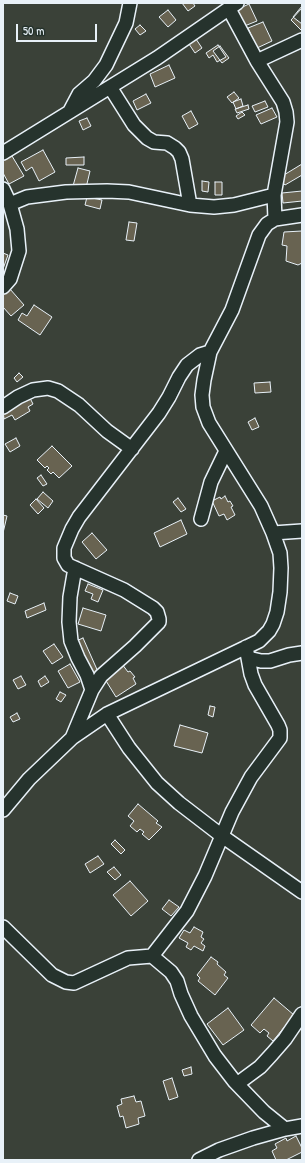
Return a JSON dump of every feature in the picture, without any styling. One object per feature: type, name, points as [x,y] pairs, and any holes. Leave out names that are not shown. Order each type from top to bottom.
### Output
[{"type":"street","points":[[69,112],[79,94],[94,81],[106,65],[126,23],[130,3]]},
{"type":"street","points":[[3,153],[157,58],[233,6],[257,60],[283,102],[286,112],[287,122],[274,195],[275,219]]},
{"type":"street","points":[[257,60],[302,40]]},
{"type":"street","points":[[110,87],[134,125],[146,138],[154,142],[167,144],[180,152],[190,205]]},
{"type":"street","points":[[3,189],[10,204],[17,229],[19,251],[10,279],[3,287]]},
{"type":"street","points":[[10,204],[27,197],[66,192],[130,192],[190,205],[214,207],[234,205],[274,195]]},
{"type":"street","points":[[3,810],[29,779],[72,738],[107,714],[247,653],[269,631],[273,624],[277,612],[280,592],[280,553],[261,506],[209,423],[203,407],[202,395],[210,352],[232,310],[258,235],[267,224],[275,219],[302,215]]},
{"type":"street","points":[[72,738],[92,690],[101,676],[135,646],[159,622],[160,619],[158,612],[124,590],[68,565],[64,558],[64,548],[79,517],[159,413],[187,365],[200,355],[210,352]]},
{"type":"street","points":[[3,407],[12,400],[33,390],[48,388],[58,390],[79,405],[107,431],[132,449]]},
{"type":"street","points":[[201,520],[211,482],[226,451]]},
{"type":"street","points":[[273,533],[302,531]]},
{"type":"street","points":[[75,568],[70,597],[71,641],[87,675],[92,690]]},
{"type":"street","points":[[247,653],[261,661],[270,661],[289,655],[302,653]]},
{"type":"street","points":[[152,956],[187,910],[205,876],[232,812],[251,777],[280,738],[280,730],[278,725],[255,685],[251,674],[247,653]]},
{"type":"street","points":[[107,714],[129,748],[157,783],[179,803],[222,836],[302,892]]},
{"type":"street","points":[[3,927],[52,975],[66,982],[74,983],[128,958],[152,956],[171,972],[177,981],[191,1016],[215,1056],[237,1084],[264,1112],[285,1129]]},
{"type":"street","points":[[237,1084],[260,1067],[285,1039],[302,1014]]},
{"type":"street","points":[[200,1160],[219,1155],[285,1129],[302,1126]]},
{"type":"building","points":[[182,3],[193,3],[195,6],[188,11]]},
{"type":"building","points":[[249,4],[257,21],[242,27],[234,11]]},
{"type":"building","points":[[302,6],[302,24],[293,17]]},
{"type":"building","points":[[302,8],[302,31],[291,20]]},
{"type":"building","points":[[168,10],[176,20],[168,27],[159,17]]},
{"type":"building","points":[[263,22],[272,41],[257,48],[248,28]]},
{"type":"building","points":[[140,25],[146,31],[140,35],[135,29]]},
{"type":"building","points":[[196,39],[202,48],[195,53],[189,44]]},
{"type":"building","points":[[218,45],[226,57],[217,62],[213,55],[209,58],[206,53]]},
{"type":"building","points":[[220,46],[229,58],[222,63],[213,51]]},
{"type":"building","points":[[169,65],[175,78],[155,87],[150,74]]},
{"type":"building","points":[[234,92],[239,98],[232,103],[227,97]]},
{"type":"building","points":[[146,94],[151,103],[137,110],[133,101]]},
{"type":"building","points":[[241,99],[243,106],[236,109],[233,102]]},
{"type":"building","points":[[265,101],[268,107],[255,112],[252,106]]},
{"type":"building","points":[[248,105],[249,109],[237,113],[235,109]]},
{"type":"building","points":[[272,108],[277,117],[261,124],[256,115]]},
{"type":"building","points":[[191,111],[198,124],[189,129],[182,116]]},
{"type":"building","points":[[242,112],[245,115],[238,119],[236,116]]},
{"type":"building","points":[[87,118],[91,126],[83,130],[79,121]]},
{"type":"building","points":[[43,150],[55,172],[39,181],[32,167],[26,171],[21,162]]},
{"type":"building","points":[[12,156],[24,176],[9,184],[3,173],[3,160]]},
{"type":"building","points":[[84,157],[84,165],[66,165],[66,158]]},
{"type":"building","points":[[302,164],[302,175],[285,185],[279,178]]},
{"type":"building","points":[[78,168],[90,171],[86,188],[73,186]]},
{"type":"building","points":[[202,181],[209,182],[208,192],[202,191]]},
{"type":"building","points":[[215,182],[222,182],[222,195],[215,195]]},
{"type":"building","points":[[302,191],[302,201],[283,203],[282,193]]},
{"type":"building","points":[[87,197],[102,200],[100,209],[85,205]]},
{"type":"building","points":[[129,222],[137,223],[134,241],[126,240]]},
{"type":"building","points":[[302,231],[302,263],[298,265],[286,261],[287,246],[282,245],[284,232]]},
{"type":"building","points":[[3,253],[8,255],[3,269]]},
{"type":"building","points":[[10,289],[24,305],[11,316],[3,307],[3,295]]},
{"type":"building","points":[[34,305],[52,317],[40,335],[18,320],[22,313],[27,316]]},
{"type":"building","points":[[19,373],[23,377],[17,382],[14,378]]},
{"type":"building","points":[[270,382],[271,392],[255,393],[254,383]]},
{"type":"building","points":[[29,396],[33,404],[28,407],[30,411],[15,420],[12,415],[4,419],[3,411]]},
{"type":"building","points":[[255,418],[259,427],[252,430],[248,422]]},
{"type":"building","points":[[16,438],[20,446],[10,452],[5,444]]},
{"type":"building","points":[[52,446],[72,466],[59,478],[53,472],[51,474],[47,470],[49,468],[47,466],[45,468],[37,460]]},
{"type":"building","points":[[41,475],[47,484],[43,486],[37,478]]},
{"type":"building","points":[[43,492],[53,501],[48,508],[37,499]]},
{"type":"building","points":[[225,496],[228,502],[230,501],[233,506],[231,507],[235,515],[227,520],[224,514],[219,516],[212,501],[220,497],[221,499]]},
{"type":"building","points":[[178,498],[186,509],[181,512],[173,502]]},
{"type":"building","points":[[36,499],[44,508],[38,514],[30,505]]},
{"type":"building","points":[[3,515],[7,516],[3,533]]},
{"type":"building","points":[[181,520],[187,534],[160,547],[154,533]]},
{"type":"building","points":[[92,533],[107,550],[96,559],[82,542]]},
{"type":"building","points":[[88,584],[103,590],[98,602],[91,599],[93,594],[85,591]]},
{"type":"building","points":[[10,593],[18,596],[15,604],[7,601]]},
{"type":"building","points":[[44,603],[46,610],[27,618],[25,611]]},
{"type":"building","points":[[83,608],[106,615],[101,631],[78,624]]},
{"type":"building","points":[[83,638],[99,674],[92,677],[76,641]]},
{"type":"building","points":[[54,644],[63,657],[52,664],[43,651]]},
{"type":"building","points":[[70,664],[80,682],[68,688],[58,671]]},
{"type":"building","points":[[122,664],[128,672],[130,671],[135,677],[133,678],[136,684],[116,697],[103,676]]},
{"type":"building","points":[[21,676],[26,685],[18,689],[13,680]]},
{"type":"building","points":[[45,676],[49,682],[41,687],[38,681]]},
{"type":"building","points":[[60,692],[66,695],[61,702],[56,699]]},
{"type":"building","points":[[210,706],[215,707],[213,717],[208,715]]},
{"type":"building","points":[[17,713],[20,719],[13,722],[10,717]]},
{"type":"building","points":[[180,725],[208,733],[202,753],[174,746]]},
{"type":"building","points":[[138,804],[158,821],[156,823],[162,827],[149,840],[142,834],[144,832],[140,829],[137,832],[130,826],[134,821],[128,816]]},
{"type":"building","points":[[115,840],[125,850],[121,854],[111,844]]},
{"type":"building","points":[[98,856],[104,864],[90,873],[85,864]]},
{"type":"building","points":[[114,867],[121,875],[115,880],[107,872]]},
{"type":"building","points":[[130,881],[148,901],[131,916],[113,895]]},
{"type":"building","points":[[169,900],[179,907],[171,916],[162,909]]},
{"type":"building","points":[[194,927],[203,932],[201,937],[204,939],[201,943],[205,946],[203,951],[194,946],[191,950],[186,947],[188,943],[179,938],[184,930],[190,933]]},
{"type":"building","points":[[211,957],[218,962],[217,964],[226,972],[224,975],[228,978],[215,995],[198,981],[200,978],[197,975]]},
{"type":"building","points":[[274,998],[294,1015],[273,1041],[267,1036],[269,1033],[264,1029],[260,1033],[251,1025]]},
{"type":"building","points":[[228,1008],[244,1030],[223,1045],[207,1024]]},
{"type":"building","points":[[191,1067],[192,1074],[184,1076],[182,1070]]},
{"type":"building","points":[[172,1078],[178,1097],[169,1100],[163,1081]]},
{"type":"building","points":[[134,1096],[136,1102],[141,1101],[145,1116],[138,1118],[139,1124],[126,1128],[123,1116],[120,1117],[117,1106],[122,1104],[121,1099]]},
{"type":"building","points":[[296,1136],[302,1148],[302,1152],[286,1160],[276,1160],[272,1151],[277,1148],[275,1144],[286,1138],[287,1141]]}]
